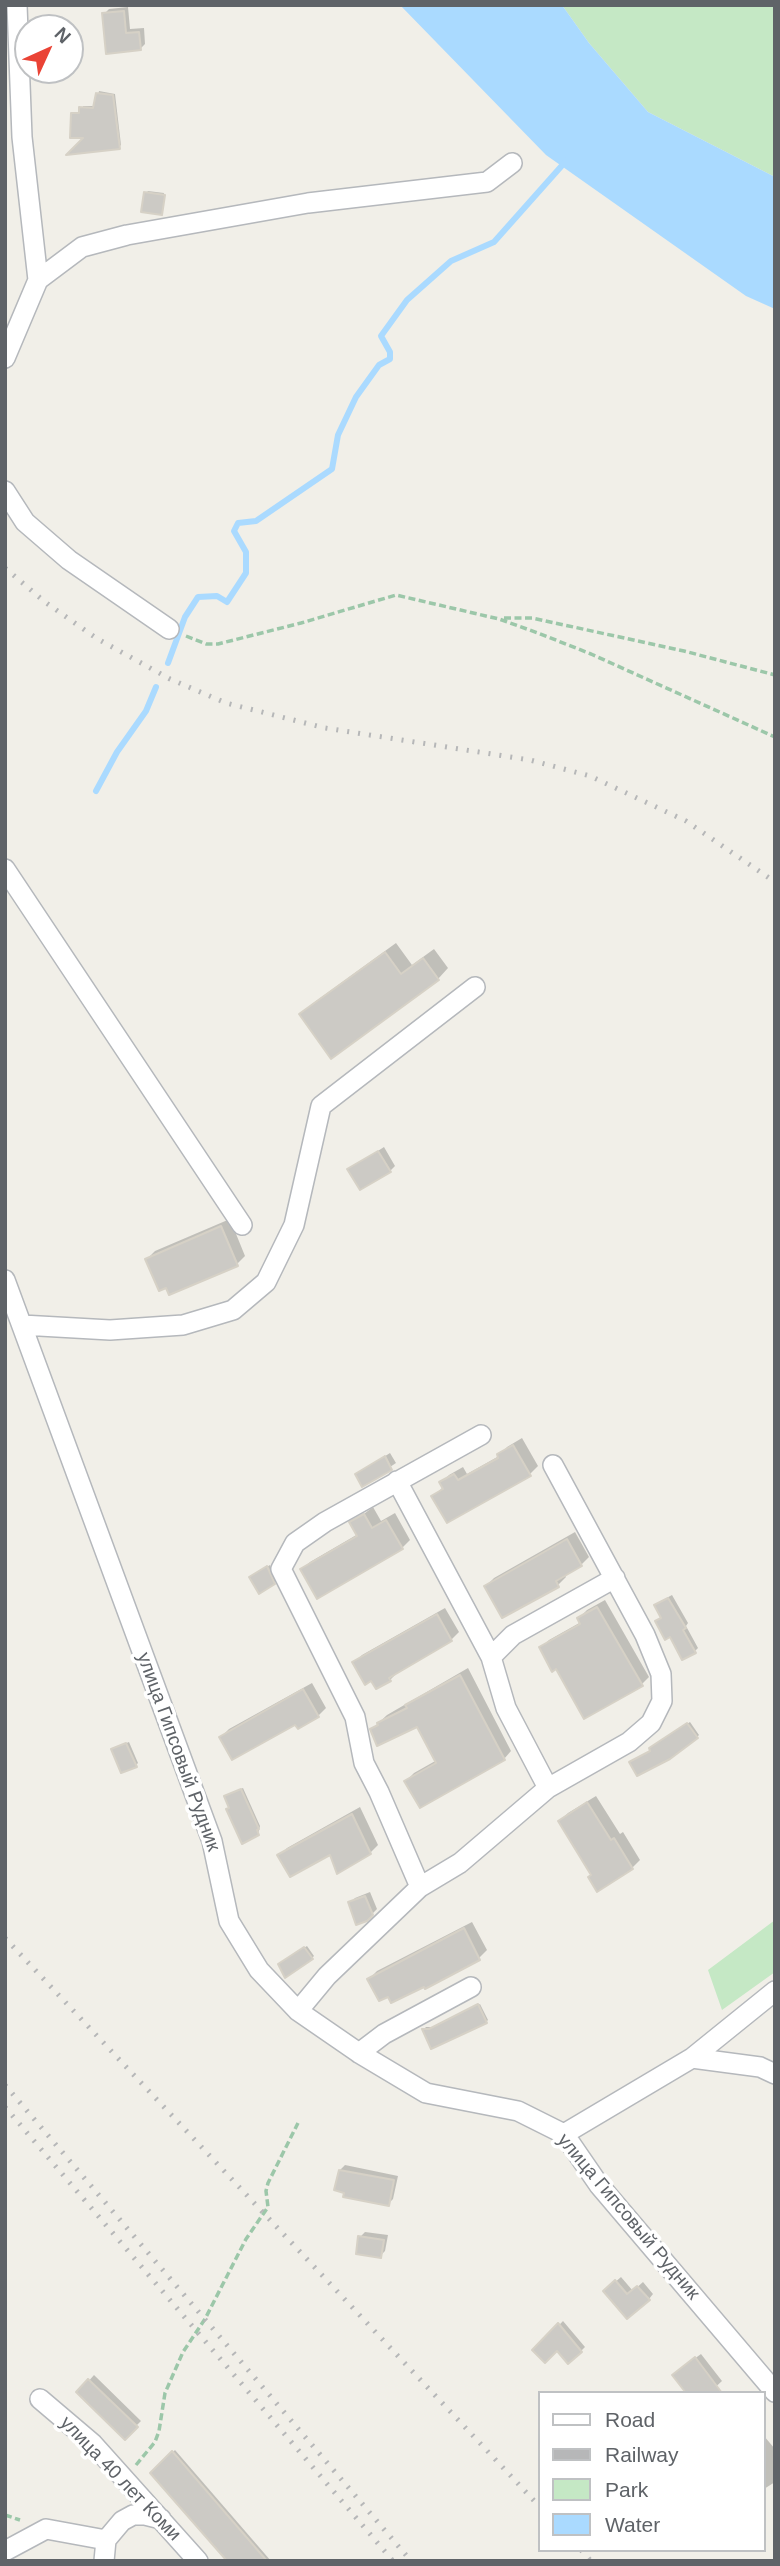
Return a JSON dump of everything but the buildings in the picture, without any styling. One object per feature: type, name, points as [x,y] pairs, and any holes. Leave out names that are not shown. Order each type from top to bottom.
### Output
[{"type":"street","points":[[5,358],[38,280],[22,137],[17,5]]},
{"type":"street","points":[[38,280],[82,247],[127,235],[308,202],[487,182],[512,163]]},
{"type":"street","points":[[5,491],[25,522],[69,560],[169,629]]},
{"type":"street","points":[[5,869],[242,1225]]},
{"type":"street","points":[[22,1325],[110,1330],[183,1325],[233,1310],[266,1282],[295,1225],[321,1106],[475,987]]},
{"type":"street","name":"улица Гипсовый Рудник","points":[[5,1280],[212,1841],[229,1921],[259,1970],[298,2011],[359,2053],[426,2093],[518,2111],[564,2134],[599,2185],[775,2392]]},
{"type":"street","points":[[419,1887],[364,1763],[355,1717],[281,1569],[295,1543],[325,1522],[481,1435]]},
{"type":"street","points":[[298,2011],[327,1976],[419,1887],[460,1863],[548,1788],[629,1742],[651,1723],[662,1701],[661,1674],[645,1635],[553,1465]]},
{"type":"street","points":[[397,1481],[491,1657],[506,1708],[548,1788]]},
{"type":"street","points":[[491,1657],[513,1635],[615,1578]]},
{"type":"street","points":[[359,2053],[384,2035],[471,1987]]},
{"type":"street","points":[[564,2134],[692,2058],[775,1991]]},
{"type":"street","points":[[692,2058],[760,2067],[775,2074]]},
{"type":"street","name":"улица 40 лет Коми","points":[[40,2399],[93,2444],[198,2561]]},
{"type":"street","points":[[104,2561],[106,2540],[114,2529],[133,2515],[161,2519]]},
{"type":"street","points":[[5,2551],[46,2529],[106,2540]]},
{"type":"path","points":[[169,629],[206,643],[218,644],[396,595],[499,619],[591,654],[775,737]]},
{"type":"path","points":[[499,619],[532,618],[684,651],[775,675]]},
{"type":"path","points":[[124,2479],[155,2442],[165,2393],[179,2361],[205,2319],[246,2239],[268,2207],[268,2183],[298,2123]]},
{"type":"green space","points":[[562,5],[775,5],[775,177],[648,112],[589,43]]},
{"type":"green space","points":[[775,1920],[775,1972],[722,2010],[708,1970]]},
{"type":"water","points":[[400,5],[562,5],[589,43],[648,112],[775,177],[775,309],[746,296],[546,155]]},
{"type":"waterway","points":[[168,663],[185,617],[198,597],[217,596],[227,602],[246,573],[246,552],[234,531],[238,523],[256,521],[332,469],[338,435],[356,397],[379,365],[390,359],[390,352],[381,336],[407,300],[451,261],[494,242],[566,161]]},
{"type":"waterway","points":[[96,791],[117,752],[146,711],[156,687]]},
{"type":"railway","points":[[5,568],[45,602],[96,638],[170,679],[226,703],[325,728],[530,760],[590,776],[686,821],[775,882]]},
{"type":"railway","points":[[5,1938],[538,2505]]},
{"type":"railway","points":[[5,2085],[411,2561]]},
{"type":"railway","points":[[5,2107],[393,2561]]},
{"type":"railway","points":[[583,2552],[591,2561]]}]
